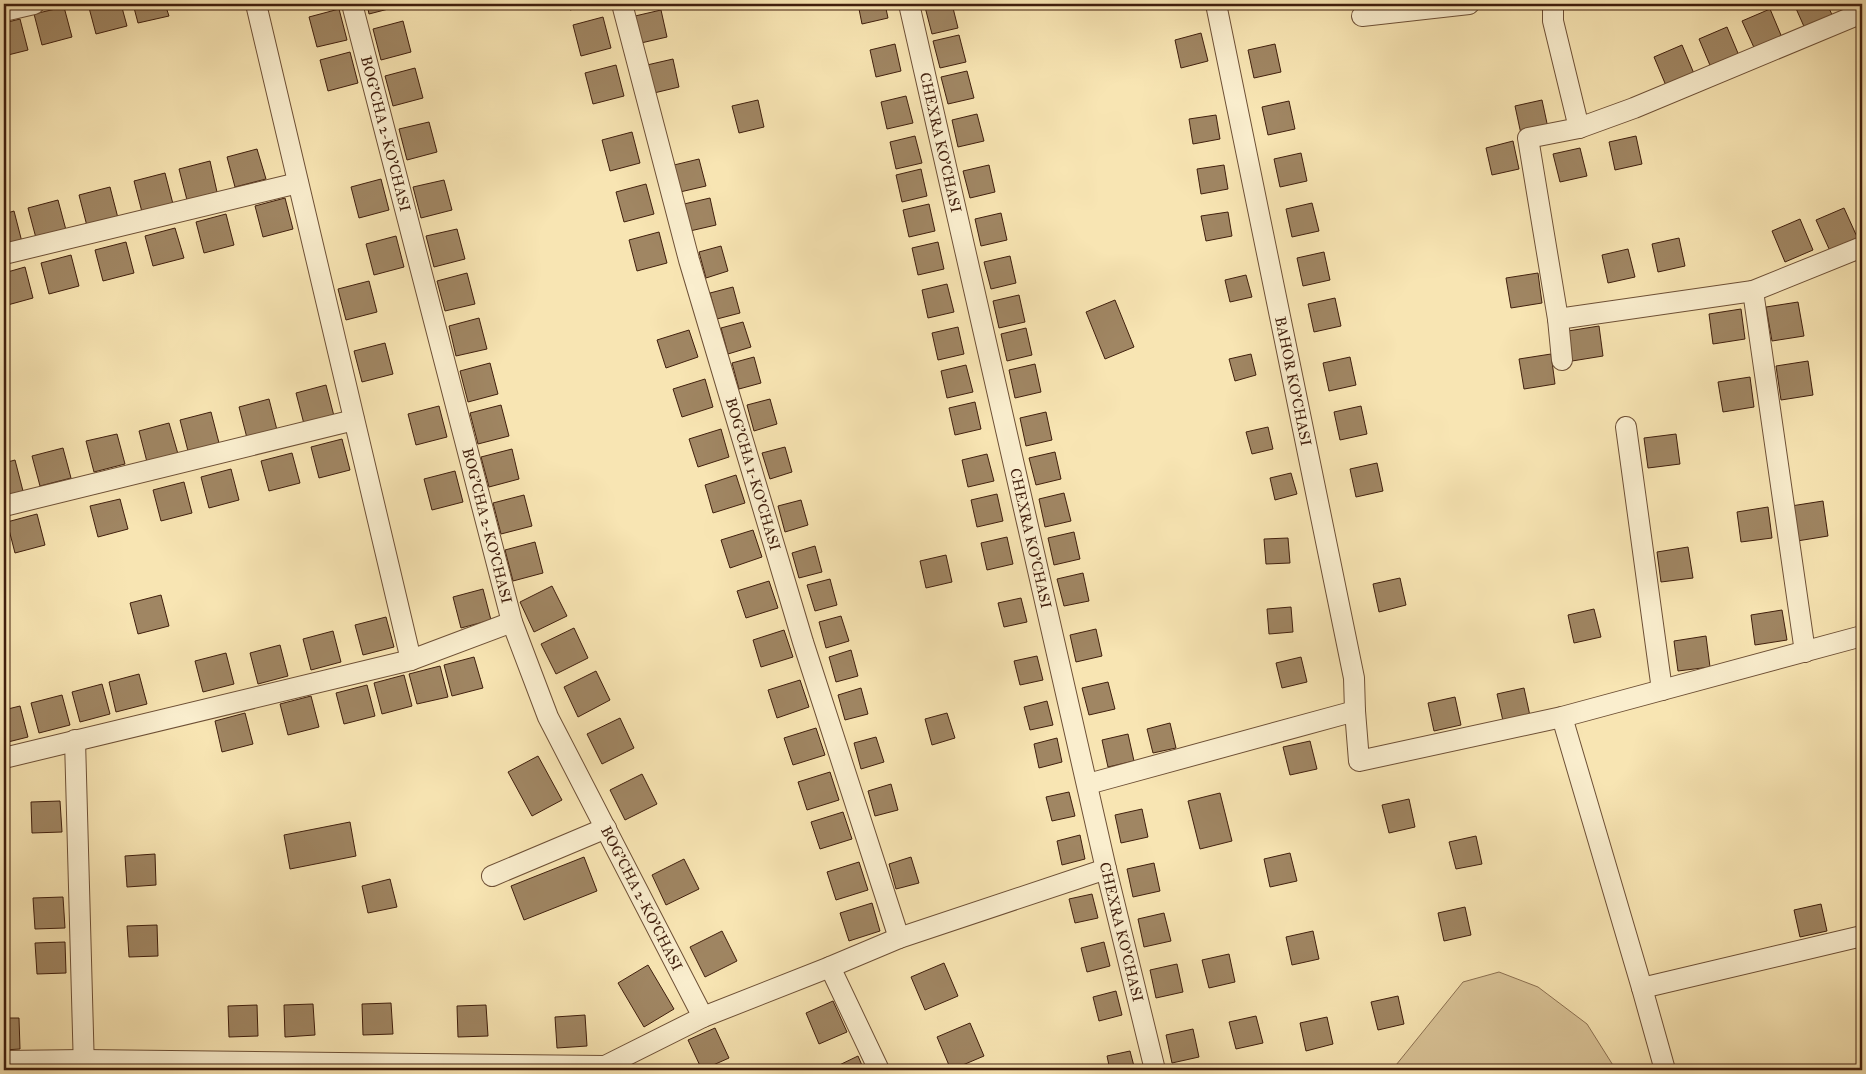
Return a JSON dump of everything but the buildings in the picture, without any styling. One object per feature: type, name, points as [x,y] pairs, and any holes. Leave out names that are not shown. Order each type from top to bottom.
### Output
[{"type":"street","points":[[4,11],[34,4]]},
{"type":"street","points":[[256,4],[411,660]]},
{"type":"street","name":"BOG'CHA 2-KO'CHASI","points":[[352,4],[512,622],[548,717],[703,1017]]},
{"type":"street","name":"BOG'CHA 1-KO'CHASI","points":[[622,4],[689,260],[803,642],[899,938]]},
{"type":"street","name":"CHEXRA KO'CHASI","points":[[909,4],[1106,869],[1155,1070]]},
{"type":"street","name":"BAHOR KO'CHASI","points":[[1216,4],[1354,678],[1360,761],[1562,717]]},
{"type":"street","points":[[1362,16],[1468,4]]},
{"type":"street","points":[[1553,4],[1553,21],[1579,128]]},
{"type":"street","points":[[1562,360],[1558,319],[1528,138],[1579,128],[1634,108],[1862,13]]},
{"type":"street","points":[[4,254],[298,183]]},
{"type":"street","points":[[1558,319],[1753,291],[1862,247]]},
{"type":"street","points":[[1753,291],[1805,652]]},
{"type":"street","points":[[4,506],[354,420]]},
{"type":"street","points":[[1626,427],[1662,690]]},
{"type":"street","points":[[4,758],[411,660],[512,622]]},
{"type":"street","points":[[1665,1070],[1562,717],[1862,636]]},
{"type":"street","points":[[1088,784],[1355,711]]},
{"type":"street","points":[[75,740],[84,1065]]},
{"type":"street","points":[[492,876],[606,828]]},
{"type":"street","points":[[4,1061],[84,1065],[605,1068],[703,1017],[830,968],[899,938],[1106,869]]},
{"type":"street","points":[[1642,988],[1862,936]]},
{"type":"street","points":[[830,968],[879,1070]]},
{"type":"shaded area","points":[[1499,972],[1538,987],[1587,1024],[1616,1070],[1392,1070],[1463,982]]}]
